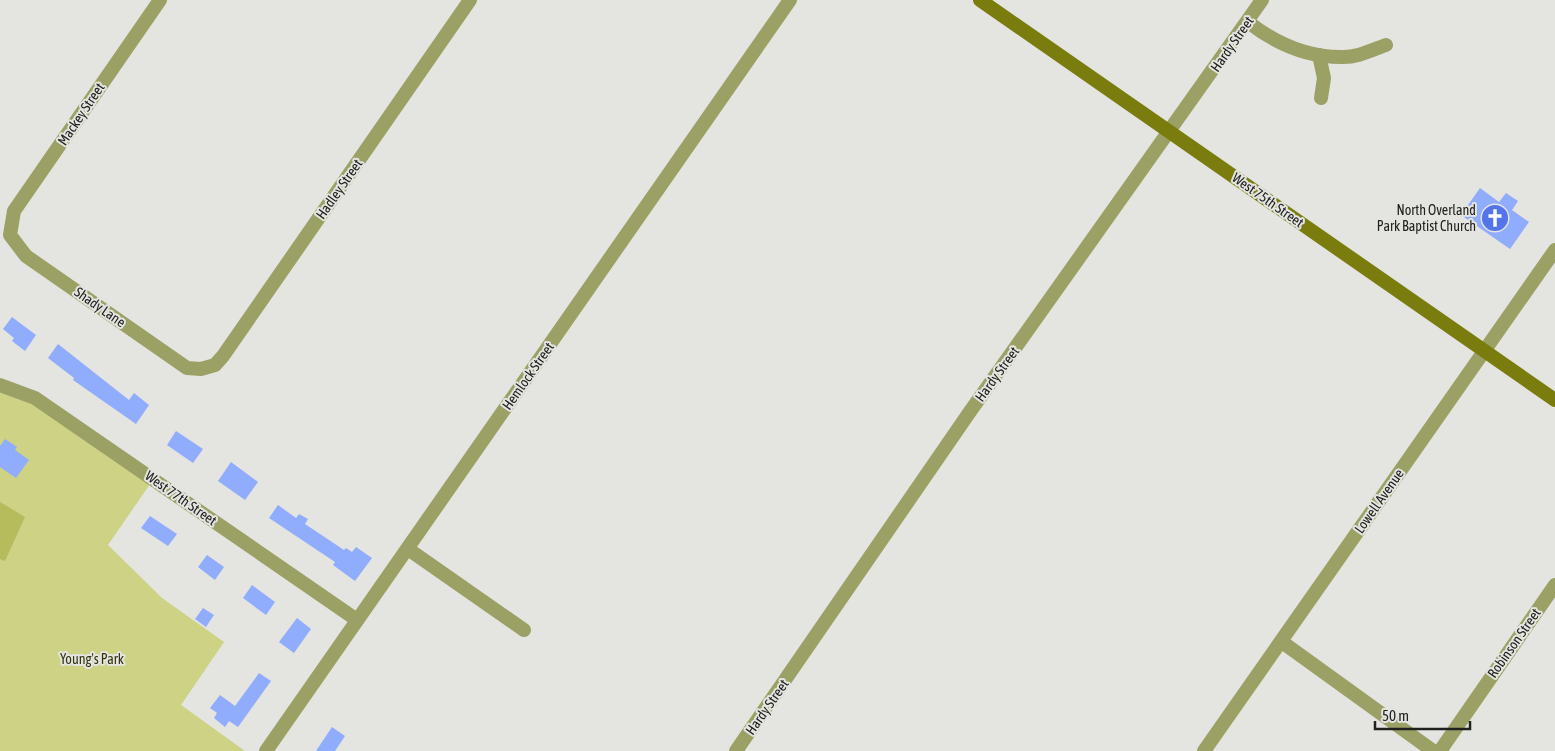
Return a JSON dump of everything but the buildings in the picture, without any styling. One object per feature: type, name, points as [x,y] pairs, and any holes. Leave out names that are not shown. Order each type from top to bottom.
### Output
[{"type":"main road","name":"West 75th Street","points":[[980,0],[1555,400]]},
{"type":"street","name":"Mackey Street","points":[[10,231],[14,211],[160,0]]},
{"type":"street","name":"Hadley Street","points":[[201,369],[215,365],[223,356],[470,0]]},
{"type":"street","name":"Hemlock Street","points":[[266,751],[790,0]]},
{"type":"street","name":"Hardy Street","points":[[736,751],[969,413],[1262,0]]},
{"type":"street","points":[[1248,22],[1282,44],[1319,55],[1342,58],[1386,45]]},
{"type":"street","points":[[1319,55],[1324,78],[1321,98]]},
{"type":"street","name":"Shady Lane","points":[[10,231],[10,234],[26,256],[187,368],[201,369]]},
{"type":"street","name":"Lowell Avenue","points":[[1204,751],[1555,250]]},
{"type":"street","name":"West 77th Street","points":[[0,385],[35,398],[357,620]]},
{"type":"street","points":[[408,549],[524,630]]},
{"type":"street","name":"Robinson Street","points":[[1440,751],[1555,585]]},
{"type":"street","points":[[1282,642],[1433,751]]},
{"type":"green space","name":"Young's Park","points":[[0,391],[32,402],[150,484],[108,545],[162,598],[224,642],[181,705],[245,751],[0,751]]},
{"type":"shaded area","points":[[0,502],[25,517],[5,561],[0,559]]},
{"type":"place","name":"North Overland Park Baptist Church","points":[[1495,218]]}]
